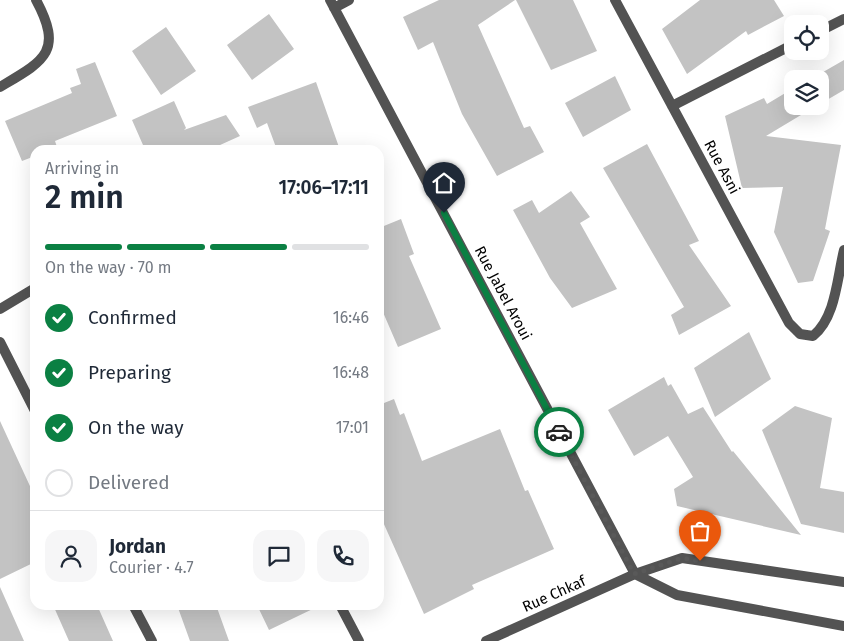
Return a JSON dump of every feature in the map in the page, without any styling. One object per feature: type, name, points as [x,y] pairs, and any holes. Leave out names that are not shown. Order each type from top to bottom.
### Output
[{"type":"street","points":[[0,87],[35,66],[45,56],[50,38],[48,26],[36,0]]},
{"type":"street","points":[[332,4],[349,0]]},
{"type":"street","name":"Rue Asni","points":[[615,0],[789,323],[800,334],[813,336],[823,328],[829,313],[844,250]]},
{"type":"street","name":"Rue Jabel Aroui","points":[[332,4],[634,574]]},
{"type":"street","points":[[829,26],[844,19]]},
{"type":"street","points":[[672,106],[784,49]]},
{"type":"street","points":[[0,309],[30,291]]},
{"type":"street","points":[[0,342],[30,401]]},
{"type":"street","name":"Rue Chkaf","points":[[486,641],[634,574],[682,558],[844,582]]},
{"type":"street","points":[[634,574],[677,595],[844,626]]},
{"type":"street","points":[[136,610],[152,641]]},
{"type":"street","points":[[343,610],[359,641]]},
{"type":"building","points":[[439,0],[515,0],[478,25],[524,128],[530,126],[544,152],[497,176],[462,114],[433,42],[418,50],[403,17]]},
{"type":"building","points":[[516,0],[573,0],[597,51],[551,70]]},
{"type":"building","points":[[700,0],[774,0],[784,16],[748,35],[746,31],[687,74],[662,29]]},
{"type":"building","points":[[269,14],[294,49],[252,80],[227,45]]},
{"type":"building","points":[[166,27],[196,71],[161,95],[132,51]]},
{"type":"building","points":[[844,60],[844,90],[829,99],[829,70],[827,70]]},
{"type":"building","points":[[95,62],[117,116],[55,141],[56,145],[30,145],[30,158],[22,161],[5,121],[72,93],[70,88],[81,84],[76,69]]},
{"type":"building","points":[[615,76],[631,110],[583,137],[565,103]]},
{"type":"building","points":[[316,82],[338,145],[275,145],[267,123],[257,128],[248,107]]},
{"type":"building","points":[[784,94],[784,115],[801,115],[766,136],[841,145],[825,229],[830,231],[813,281],[798,283],[774,232],[783,187],[742,188],[725,116],[764,98],[767,104]]},
{"type":"building","points":[[174,101],[186,128],[184,130],[226,115],[240,136],[220,145],[143,145],[132,120]]},
{"type":"building","points":[[647,144],[699,241],[689,245],[731,306],[679,335],[671,315],[684,307],[603,168]]},
{"type":"building","points":[[571,191],[590,217],[580,223],[617,289],[572,308],[550,278],[513,210],[532,200],[539,213]]},
{"type":"building","points":[[401,219],[414,254],[409,256],[441,329],[398,347],[384,315],[384,226]]},
{"type":"building","points":[[749,332],[771,379],[715,417],[694,368]]},
{"type":"building","points":[[664,377],[668,386],[671,384],[688,414],[703,407],[732,452],[801,535],[677,506],[674,489],[693,477],[668,436],[634,456],[608,410]]},
{"type":"building","points":[[394,399],[400,415],[404,413],[422,461],[500,429],[525,491],[528,490],[554,549],[472,585],[474,589],[424,614],[384,524],[384,403]]},
{"type":"building","points":[[795,406],[832,418],[820,488],[844,492],[844,533],[801,524],[762,430]]},
{"type":"building","points":[[0,421],[30,486],[30,564],[0,579]]},
{"type":"building","points":[[0,587],[24,641],[0,641]]},
{"type":"building","points":[[55,610],[99,610],[113,641],[69,641]]},
{"type":"building","points":[[179,610],[218,610],[229,641],[190,641]]},
{"type":"building","points":[[259,610],[311,610],[269,630]]},
{"type":"way so far","points":[[559,432],[634,574],[682,558],[700,561]]},
{"type":"route","points":[[444,213],[559,432]]}]
